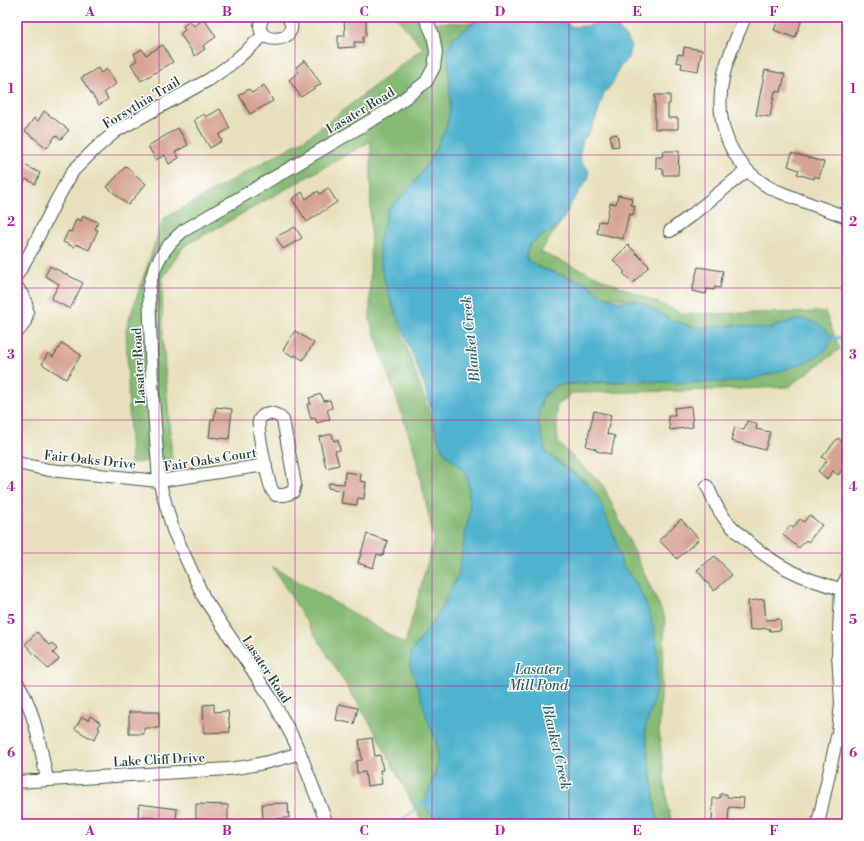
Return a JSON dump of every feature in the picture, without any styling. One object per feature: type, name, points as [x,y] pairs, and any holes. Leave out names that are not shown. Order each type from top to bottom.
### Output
[{"type":"street","points":[[263,17],[261,25],[264,35],[268,38],[276,40],[285,37],[290,29],[288,17]]},
{"type":"street","name":"Lasater Road","points":[[327,824],[300,753],[271,698],[204,598],[174,530],[159,481],[152,383],[149,306],[150,282],[158,259],[165,249],[183,231],[389,110],[426,82],[434,67],[436,52],[433,35],[425,17]]},
{"type":"street","points":[[745,17],[729,57],[723,77],[721,112],[727,141],[746,171],[768,187],[847,217]]},
{"type":"street","name":"Forsythia Trail","points":[[17,275],[56,201],[74,171],[94,149],[116,131],[210,78],[231,64],[264,35]]},
{"type":"street","points":[[670,231],[746,171]]},
{"type":"street","points":[[17,287],[24,296],[27,304],[27,314],[23,326],[17,332]]},
{"type":"street","points":[[268,413],[280,416],[283,420],[295,484],[293,492],[284,495],[276,495],[272,490],[266,465],[259,428],[260,420],[268,413]]},
{"type":"street","name":"Fair Oaks Drive","points":[[17,464],[49,470],[159,481]]},
{"type":"street","name":"Fair Oaks Court","points":[[159,481],[266,465]]},
{"type":"street","points":[[708,486],[715,504],[724,518],[755,549],[771,561],[788,570],[819,584],[841,589]]},
{"type":"street","points":[[818,824],[838,732],[841,703],[841,589],[847,577]]},
{"type":"street","points":[[17,682],[27,701],[47,780]]},
{"type":"street","name":"Lake Cliff Drive","points":[[17,782],[228,769],[280,760],[300,753]]},
{"type":"green space","points":[[396,17],[415,17],[421,22],[473,23],[454,37],[450,108],[447,125],[433,155],[415,182],[388,210],[380,262],[386,287],[439,442],[446,453],[463,470],[468,482],[470,511],[458,575],[435,620],[411,652],[410,666],[437,744],[437,768],[425,800],[428,812],[447,824],[423,824],[373,728],[272,566],[405,644],[434,539],[414,450],[370,321],[371,141],[183,247],[162,280],[163,342],[172,459],[131,463],[126,329],[163,219],[310,136],[423,48]]},
{"type":"green space","points":[[563,219],[540,252],[684,314],[825,312],[840,349],[788,387],[572,393],[556,407],[558,443],[603,485],[665,618],[659,733],[668,809],[673,824],[660,824],[656,813],[622,564],[585,481],[546,452],[538,422],[543,397],[558,385],[612,382],[726,382],[828,347],[833,337],[795,320],[765,329],[734,325],[697,328],[671,320],[639,301],[603,296],[586,283],[539,267],[527,259],[531,243],[553,229]]},
{"type":"water","name":"Lasater Mill Pond","points":[[473,17],[561,17],[571,27],[588,26],[602,21],[613,21],[631,44],[628,58],[619,68],[613,83],[604,93],[598,113],[589,133],[583,140],[579,155],[581,162],[588,169],[589,177],[572,202],[563,219],[553,229],[531,243],[527,253],[527,259],[539,267],[586,283],[603,296],[619,301],[639,301],[671,320],[697,328],[734,325],[765,329],[802,319],[819,324],[833,337],[828,343],[828,347],[825,351],[810,361],[748,380],[676,383],[641,380],[588,382],[558,385],[552,388],[543,397],[538,412],[538,422],[546,452],[585,481],[598,497],[615,538],[622,564],[637,585],[648,608],[654,629],[658,656],[657,683],[652,708],[645,729],[656,813],[660,824],[444,824],[428,812],[425,800],[437,768],[437,744],[410,666],[411,652],[435,620],[458,575],[470,511],[468,482],[463,470],[445,453],[439,442],[424,385],[386,287],[380,262],[379,241],[388,210],[415,182],[433,155],[447,125],[450,108],[450,83],[447,51],[453,37],[473,23]]},
{"type":"building","points":[[344,17],[366,17],[366,36],[363,36],[363,42],[354,42],[355,47],[338,48],[338,36],[345,36]]},
{"type":"building","points":[[779,17],[803,17],[795,38],[774,30]]},
{"type":"building","points":[[204,19],[216,37],[203,46],[205,49],[195,56],[180,34],[185,30],[183,26],[190,21],[194,26]]},
{"type":"building","points":[[163,45],[173,62],[141,81],[131,64],[137,60],[134,54],[142,49],[146,55]]},
{"type":"building","points":[[684,47],[702,50],[698,71],[681,68],[682,63],[676,62],[678,54],[683,55]]},
{"type":"building","points":[[305,60],[321,84],[301,97],[289,80],[299,72],[296,67]]},
{"type":"building","points":[[98,68],[101,73],[107,69],[116,84],[104,92],[108,99],[99,105],[81,78]]},
{"type":"building","points":[[765,70],[785,74],[781,92],[775,91],[770,117],[756,115]]},
{"type":"building","points":[[264,85],[273,101],[250,114],[239,95],[249,89],[252,93]]},
{"type":"building","points":[[655,95],[670,95],[670,104],[668,104],[668,118],[678,118],[678,129],[655,129]]},
{"type":"building","points":[[220,109],[230,128],[219,135],[222,141],[210,148],[194,120],[204,114],[206,117]]},
{"type":"building","points":[[44,111],[69,130],[61,139],[56,135],[47,148],[25,131],[34,118],[38,121]]},
{"type":"building","points":[[178,128],[188,145],[175,152],[179,158],[169,164],[165,155],[156,160],[148,146]]},
{"type":"building","points":[[617,134],[619,146],[612,147],[610,135]]},
{"type":"building","points":[[663,151],[679,151],[678,175],[663,175],[663,169],[656,168],[656,157],[662,157]]},
{"type":"building","points":[[792,153],[824,162],[819,178],[815,176],[814,179],[797,174],[799,170],[788,166]]},
{"type":"building","points":[[17,161],[40,173],[35,184],[26,179],[17,198]]},
{"type":"building","points":[[126,166],[146,184],[128,205],[107,187]]},
{"type":"building","points":[[328,188],[337,202],[307,222],[292,199],[302,192],[306,199],[318,191],[320,194]]},
{"type":"building","points":[[618,195],[632,198],[631,205],[635,206],[633,215],[629,214],[623,239],[597,233],[599,221],[606,222],[610,203],[616,204]]},
{"type":"building","points":[[83,216],[98,222],[95,229],[98,230],[89,250],[76,244],[74,247],[63,242],[68,231],[71,232],[76,219],[81,221]]},
{"type":"building","points":[[295,227],[302,238],[283,249],[276,237]]},
{"type":"building","points":[[628,245],[649,266],[633,283],[613,260]]},
{"type":"building","points":[[50,266],[83,283],[70,309],[51,299],[59,284],[45,276]]},
{"type":"building","points":[[698,267],[723,271],[720,288],[715,287],[714,290],[707,289],[706,294],[692,291]]},
{"type":"building","points":[[295,331],[314,343],[303,360],[295,355],[294,357],[283,350]]},
{"type":"building","points":[[62,343],[81,355],[66,379],[42,364],[48,353],[53,357]]},
{"type":"building","points":[[321,394],[324,401],[330,400],[332,408],[327,410],[330,419],[317,423],[315,418],[311,419],[307,404],[311,404],[309,398]]},
{"type":"building","points":[[691,406],[693,427],[670,430],[668,416],[675,416],[674,408]]},
{"type":"building","points":[[216,407],[232,409],[229,439],[209,437],[211,420],[214,420]]},
{"type":"building","points":[[594,411],[611,415],[607,434],[615,436],[611,454],[596,451],[596,449],[586,446]]},
{"type":"building","points":[[747,421],[757,424],[756,429],[770,432],[765,450],[731,441],[735,427],[744,430]]},
{"type":"building","points":[[332,434],[334,441],[338,440],[340,450],[335,451],[339,465],[326,468],[319,437]]},
{"type":"building","points":[[838,438],[847,446],[847,464],[838,475],[833,471],[827,479],[818,471],[827,461],[822,457]]},
{"type":"building","points":[[345,472],[361,474],[360,481],[366,482],[364,499],[358,498],[357,505],[341,503],[343,491],[328,488],[329,483],[344,484]]},
{"type":"building","points":[[809,515],[822,525],[808,542],[806,540],[799,548],[783,535],[790,526],[793,528],[800,519],[804,522]]},
{"type":"building","points":[[681,519],[699,539],[677,559],[659,540]]},
{"type":"building","points":[[367,534],[388,541],[383,556],[377,554],[373,568],[358,563]]},
{"type":"building","points":[[715,556],[732,575],[714,591],[697,570]]},
{"type":"building","points":[[764,599],[766,620],[780,619],[781,630],[770,631],[769,628],[750,630],[748,601]]},
{"type":"building","points":[[37,632],[49,645],[52,643],[57,649],[53,653],[59,659],[48,669],[25,644]]},
{"type":"building","points":[[214,704],[214,712],[228,711],[230,732],[204,733],[203,705]]},
{"type":"building","points":[[339,704],[358,708],[354,724],[336,720]]},
{"type":"building","points":[[129,712],[159,712],[159,728],[144,728],[144,734],[129,734]]},
{"type":"building","points":[[90,716],[101,723],[98,728],[100,729],[94,740],[75,729],[82,717],[88,720]]},
{"type":"building","points":[[372,738],[375,756],[380,755],[383,770],[380,770],[382,784],[367,786],[365,772],[357,773],[356,761],[362,760],[359,740]]},
{"type":"building","points":[[720,794],[727,794],[727,797],[744,798],[743,808],[729,807],[728,822],[712,822],[713,798],[720,798]]},
{"type":"building","points":[[288,803],[289,818],[263,819],[262,804]]},
{"type":"building","points":[[139,804],[177,809],[176,821],[138,816]]},
{"type":"building","points":[[196,804],[228,805],[228,821],[196,821]]},
{"type":"waterway","points":[[829,338],[847,337]]},
{"type":"waterway","points":[[397,824],[429,798]]},
{"type":"water label","name":"Blanket Creek","points":[[470,339]]},
{"type":"water label","name":"Blanket Creek","points":[[557,747]]}]
